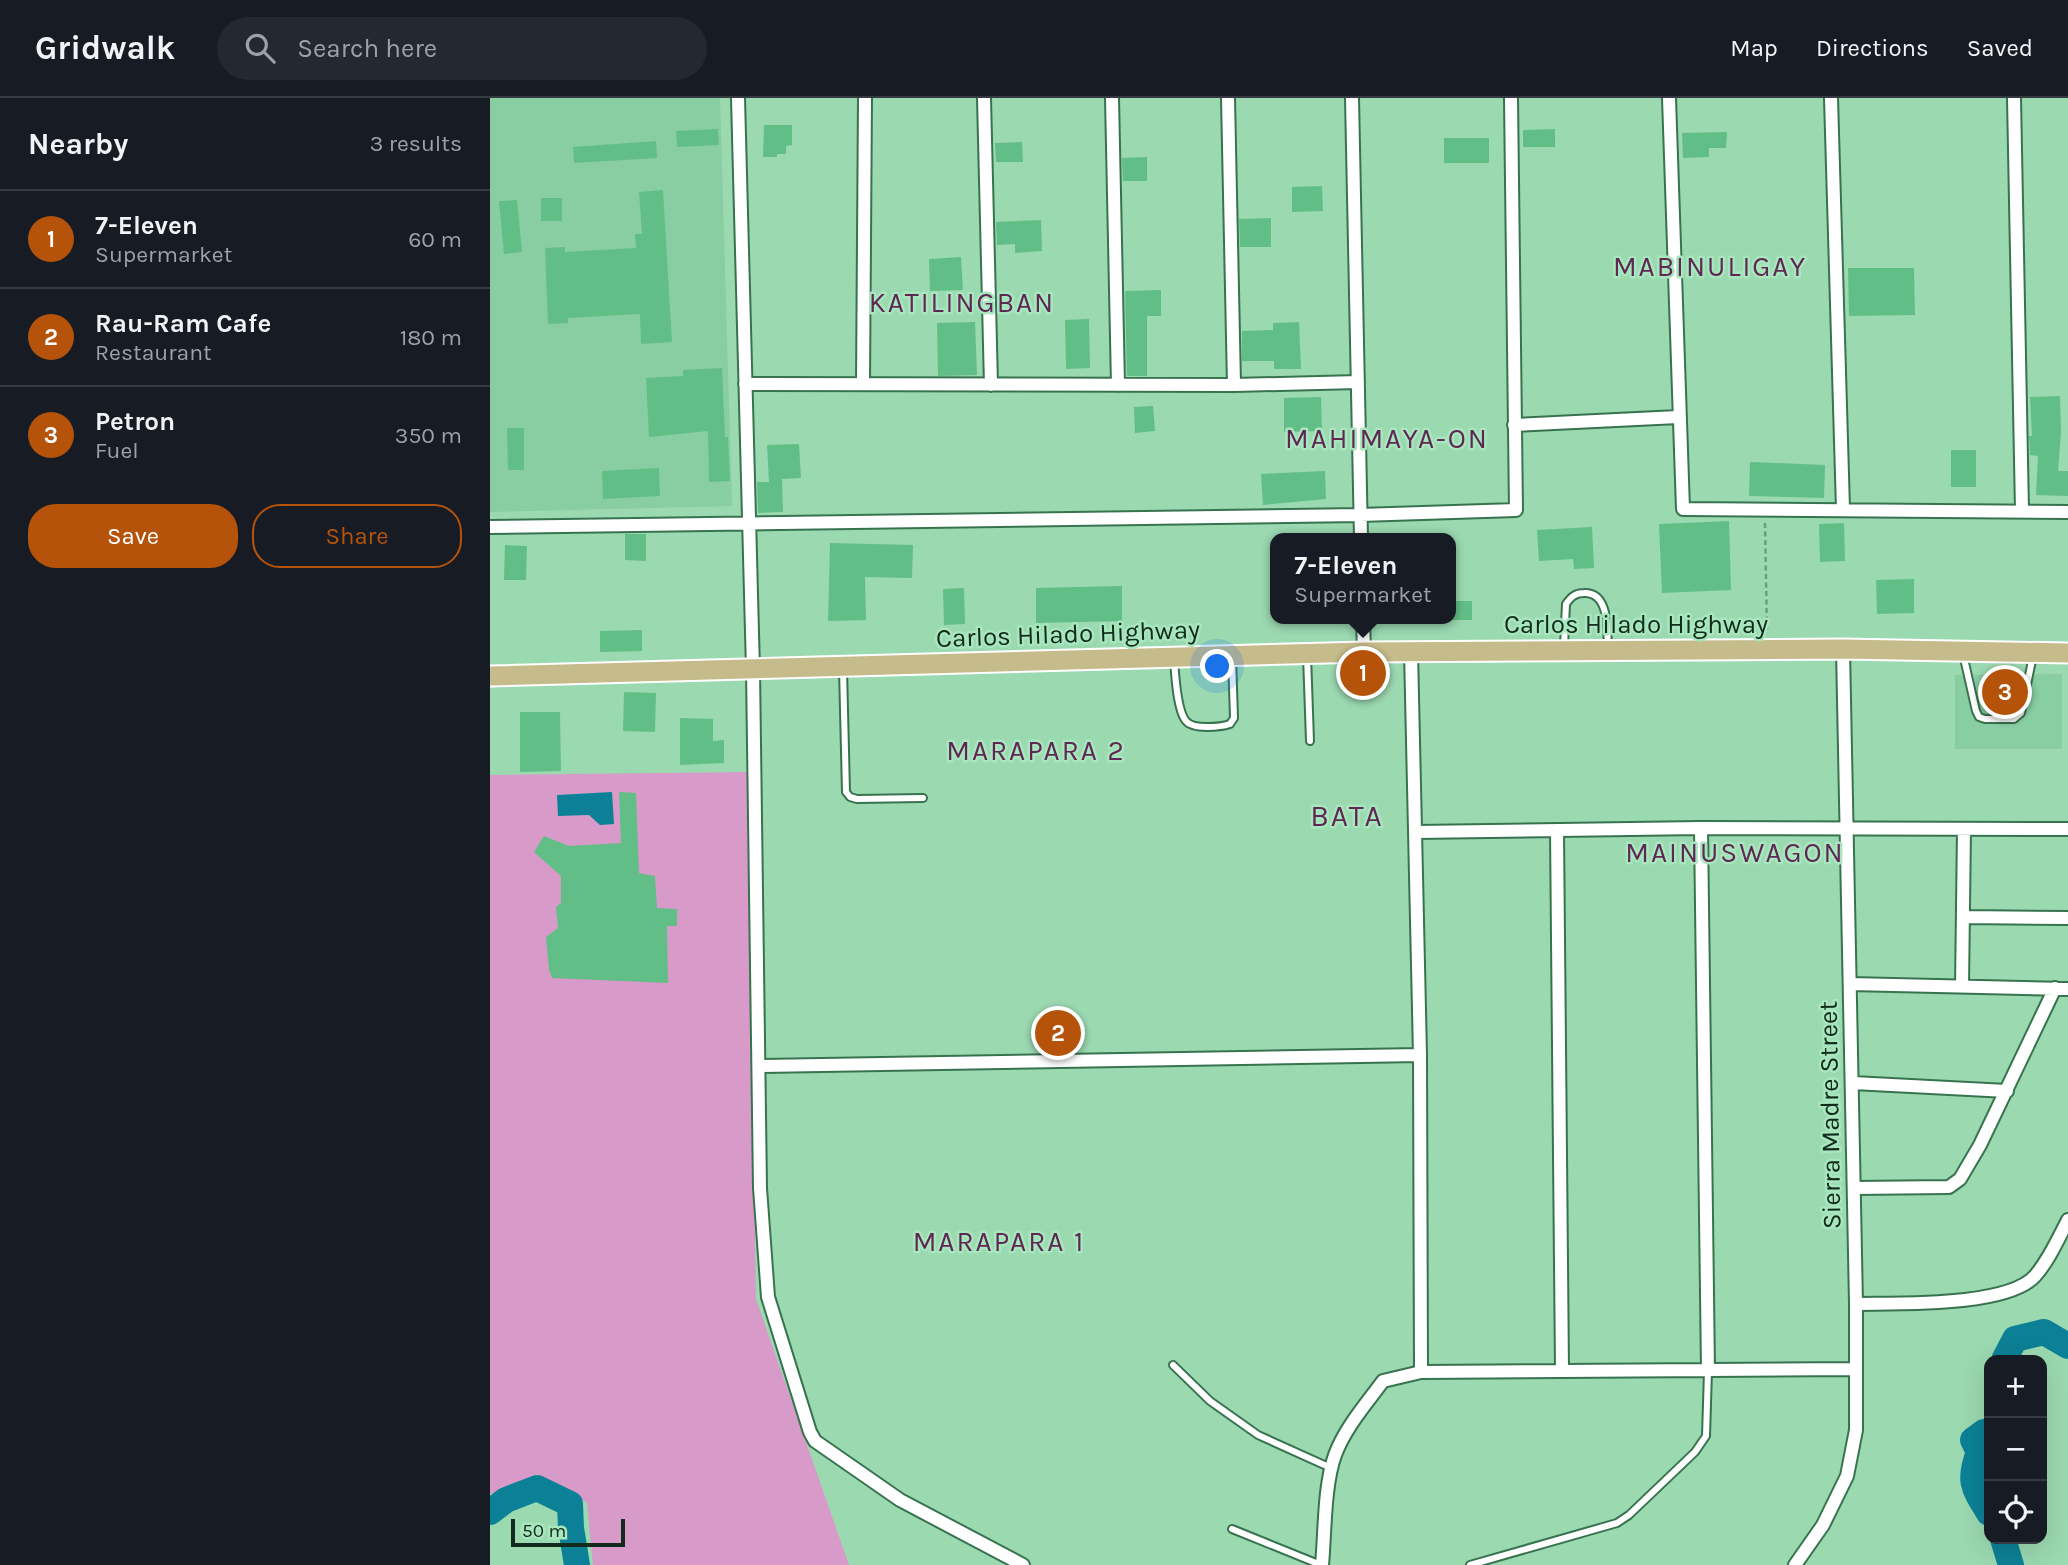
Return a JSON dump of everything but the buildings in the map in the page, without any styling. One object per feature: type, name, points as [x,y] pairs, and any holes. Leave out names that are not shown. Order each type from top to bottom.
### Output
[{"type":"main road","name":"Carlos Hilado Highway","points":[[490,676],[1412,651],[1843,649],[2068,653]]},
{"type":"street","points":[[738,98],[753,670],[760,1188],[768,1297],[810,1432],[820,1445],[900,1500],[1023,1565]]},
{"type":"street","points":[[863,384],[865,98]]},
{"type":"street","points":[[984,98],[991,385]]},
{"type":"street","points":[[1112,98],[1118,385]]},
{"type":"street","points":[[1228,98],[1234,385]]},
{"type":"street","points":[[1352,98],[1361,533]]},
{"type":"street","points":[[490,527],[1360,515],[1516,510],[1511,98]]},
{"type":"street","points":[[1669,98],[1683,509],[2068,512]]},
{"type":"street","points":[[1831,98],[1843,509]]},
{"type":"street","points":[[2014,98],[2022,511]]},
{"type":"street","points":[[745,384],[1234,385],[1358,382]]},
{"type":"street","points":[[1514,425],[1678,416]]},
{"type":"street","points":[[1363,624],[1363,652]]},
{"type":"street","name":"Sierra Madre Street","points":[[1795,1565],[1823,1525],[1847,1476],[1856,1430],[1853,1083],[1843,649]]},
{"type":"street","points":[[1412,651],[1420,1055],[1422,1373]]},
{"type":"street","points":[[1701,828],[1708,1371]]},
{"type":"street","points":[[1416,832],[1701,828],[2068,829]]},
{"type":"street","points":[[1962,986],[1964,829]]},
{"type":"street","points":[[1557,830],[1562,1371]]},
{"type":"street","points":[[1963,917],[2068,918]]},
{"type":"street","points":[[1850,984],[2061,988],[1960,1179],[1949,1187],[1854,1188]]},
{"type":"street","points":[[759,1066],[1420,1055]]},
{"type":"street","points":[[1853,1083],[2007,1091]]},
{"type":"street","points":[[1856,1304],[1972,1300],[2009,1291],[2034,1278],[2068,1220]]},
{"type":"street","points":[[1322,1565],[1335,1455],[1382,1381],[1422,1373],[1855,1369]]},
{"type":"lane","points":[[1563,650],[1566,604],[1576,594],[1584,593],[1598,598],[1602,606],[1607,623],[1608,650]]},
{"type":"lane","points":[[1962,652],[1976,711],[1979,717],[1984,719],[2014,719],[2021,713],[2034,653]]},
{"type":"lane","points":[[1307,653],[1310,741]]},
{"type":"lane","points":[[1174,657],[1184,719],[1192,725],[1223,726],[1230,724],[1234,718],[1232,656]]},
{"type":"lane","points":[[842,668],[846,792],[856,799],[923,798]]},
{"type":"lane","points":[[1066,1017],[1066,1060]]},
{"type":"lane","points":[[1173,1365],[1210,1401],[1258,1435],[1332,1468]]},
{"type":"lane","points":[[1470,1565],[1617,1522],[1629,1516],[1695,1452],[1706,1436],[1708,1371]]},
{"type":"lane","points":[[1232,1529],[1322,1565]]},
{"type":"path","points":[[1765,509],[1768,650]]},
{"type":"shaded area","points":[[490,98],[720,98],[732,506],[490,512]]},
{"type":"shaded area","points":[[2062,674],[2062,749],[1955,749],[1955,675]]},
{"type":"shaded area","points":[[748,772],[756,1299],[849,1565],[593,1565],[587,1503],[537,1474],[516,1486],[490,1494],[490,775]]},
{"type":"water","points":[[612,792],[614,824],[600,825],[589,815],[558,816],[557,795]]},
{"type":"waterway","points":[[2007,1355],[2015,1339],[2044,1332],[2068,1346]]},
{"type":"waterway","points":[[1984,1432],[1973,1440],[1979,1452],[1974,1470],[1974,1484],[1984,1505]]},
{"type":"waterway","points":[[490,1512],[506,1500],[537,1488],[570,1504],[577,1565]]},
{"type":"waterway","points":[[2005,1544],[2011,1565]]},
{"type":"place","name":"7-Eleven","points":[[1363,673]]},
{"type":"place","name":"Petron","points":[[2005,692]]},
{"type":"place","name":"Rau-Ram Cafe","points":[[1058,1033]]},
{"type":"district","name":"MABINULIGAY","points":[[1710,266]]},
{"type":"district","name":"KATILINGBAN","points":[[962,302]]},
{"type":"district","name":"MAHIMAYA-ON","points":[[1387,438]]},
{"type":"district","name":"MARAPARA 2","points":[[1036,750]]},
{"type":"district","name":"BATA","points":[[1347,816]]},
{"type":"district","name":"MAINUSWAGON","points":[[1735,852]]},
{"type":"district","name":"MARAPARA 1","points":[[999,1241]]}]
